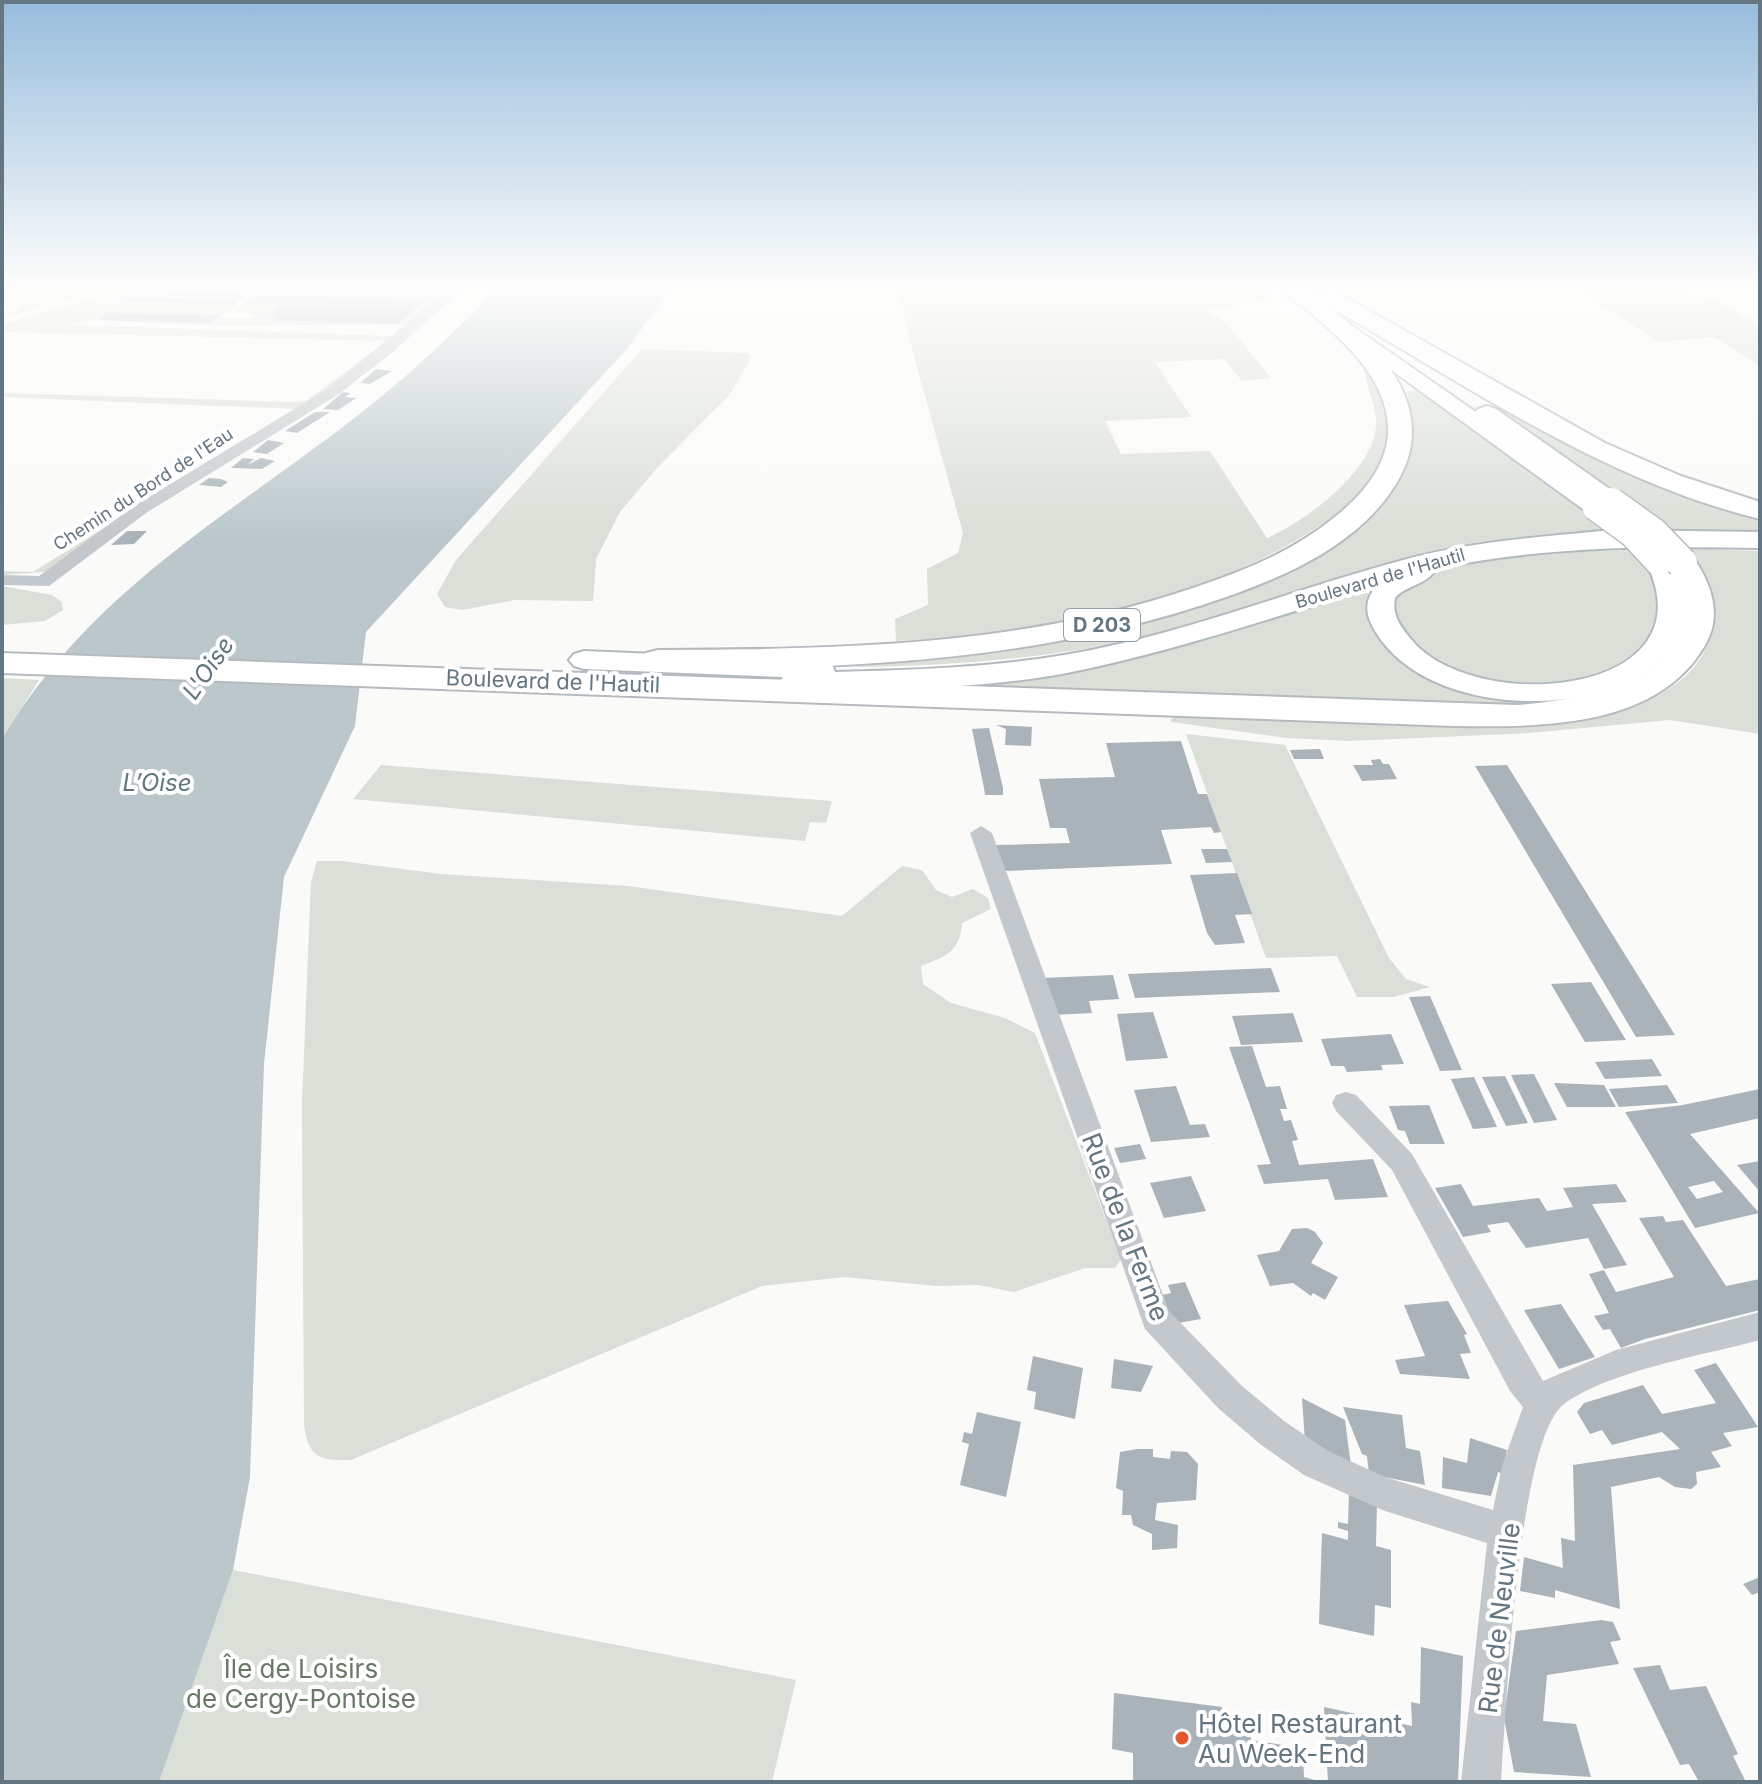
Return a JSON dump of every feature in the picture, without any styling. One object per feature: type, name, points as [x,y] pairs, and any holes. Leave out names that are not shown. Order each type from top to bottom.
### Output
[{"type":"main road","name":"D 203","points":[[584,660],[823,659],[987,645],[1146,614],[1218,590],[1287,561],[1331,534],[1362,508],[1386,480],[1400,439],[1401,417],[1386,377],[1380,370]]},
{"type":"main road","points":[[1409,370],[1604,505]]},
{"type":"main road","name":"D 203","points":[[634,685],[1454,716],[1564,711],[1634,692],[1661,678],[1682,661],[1692,643],[1700,613],[1698,594],[1670,562],[1653,533],[1604,505],[1423,370]]},
{"type":"main road","points":[[1457,370],[1596,449],[1658,477],[1760,511]]},
{"type":"main road","name":"Boulevard de l'Hautil","points":[[2,638],[432,666],[634,685],[939,680],[1032,671],[1102,655],[1190,634],[1403,568],[1484,550],[1611,538],[1760,540]]},
{"type":"main road","name":"D 203","points":[[1484,550],[1396,583],[1383,595],[1381,616],[1396,641],[1434,670],[1476,686],[1528,694],[1560,693],[1599,684],[1652,656],[1671,629],[1676,608],[1670,562]]},
{"type":"main road","name":"Boulevard de l'Hautil","points":[[2,663],[432,666],[584,660],[875,670],[948,669],[1102,655]]},
{"type":"street","name":"Chemin du Bord de l'Eau","points":[[2,580],[43,582],[128,518],[326,397],[361,370]]},
{"type":"street","name":"Rue de la Ferme","points":[[981,833],[1156,1319],[1183,1351],[1241,1406],[1317,1463],[1359,1483],[1507,1532]]},
{"type":"street","points":[[1346,1103],[1402,1162],[1522,1380],[1542,1405],[1550,1395],[1581,1380],[1668,1350],[1760,1326]]},
{"type":"street","name":"Rue de Neuville","points":[[1481,1782],[1500,1569],[1533,1419],[1542,1405]]},
{"type":"green space","points":[[348,370],[355,370],[338,384],[44,572],[2,575],[2,571],[33,572],[295,409],[2,397],[2,393],[306,401]]},
{"type":"green space","points":[[623,370],[744,370],[730,394],[657,468],[620,512],[596,559],[593,601],[515,600],[462,610],[445,607],[437,594],[456,560]]},
{"type":"green space","points":[[918,370],[1160,370],[1191,417],[1105,421],[1121,454],[1210,451],[1267,538],[1320,505],[1354,473],[1367,455],[1374,436],[1376,417],[1364,370],[1388,420],[1378,467],[1342,509],[1287,545],[1223,576],[1158,599],[1054,626],[896,641],[895,619],[928,605],[927,569],[958,553],[963,533]]},
{"type":"green space","points":[[1233,370],[1265,370],[1271,378],[1242,381]]},
{"type":"green space","points":[[1445,370],[1574,444],[1760,516],[1760,534],[1669,531]]},
{"type":"green space","points":[[1418,390],[1618,531],[1506,540],[1423,554],[1366,568],[1188,627],[1082,649],[967,662],[851,667],[1033,646],[1112,630],[1231,595],[1380,505],[1391,492],[1405,465],[1411,438],[1407,391]]},
{"type":"green space","points":[[1685,548],[1760,551],[1760,734],[1670,720],[1529,733],[1350,741],[1286,738],[1171,722],[1180,715],[1492,727],[1547,724],[1601,715],[1648,700],[1685,676],[1708,643],[1712,630],[1710,593],[1700,570]]},
{"type":"green space","points":[[1636,550],[1660,602],[1649,642],[1612,669],[1559,683],[1501,683],[1447,669],[1408,640],[1393,597],[1419,579],[1467,565],[1556,554]]},
{"type":"green space","points":[[2,586],[52,595],[62,602],[63,610],[45,621],[2,625]]},
{"type":"green space","points":[[1360,590],[1371,594],[1383,640],[1405,660],[1521,699],[1556,702],[1500,709],[943,690],[943,684],[1108,663],[1185,645]]},
{"type":"green space","points":[[2,678],[39,680],[2,739]]},
{"type":"green space","points":[[1186,734],[1285,745],[1389,958],[1406,979],[1430,987],[1394,997],[1357,997],[1337,956],[1266,958]]},
{"type":"green space","points":[[381,765],[832,801],[826,823],[810,822],[805,841],[353,799]]},
{"type":"green space","points":[[317,861],[341,861],[441,874],[628,886],[842,916],[902,866],[922,870],[936,890],[952,897],[973,889],[988,898],[991,909],[962,923],[958,941],[950,952],[921,966],[923,984],[951,1003],[1005,1018],[1035,1033],[1121,1259],[1115,1268],[1085,1268],[1014,1292],[978,1285],[936,1286],[844,1277],[762,1286],[351,1460],[323,1458],[312,1450],[304,1424],[302,1103],[311,882]]},
{"type":"green space","name":"Île de Loisirs de Cergy-Pontoise","points":[[233,1570],[796,1680],[772,1782],[159,1782]]},
{"type":"water","name":"L’Oise","points":[[412,370],[607,370],[366,632],[355,726],[284,877],[264,1064],[250,1477],[233,1570],[159,1782],[2,1782],[2,739],[42,681],[87,629],[136,583]]},
{"type":"building","points":[[375,370],[392,371],[370,384],[360,383]]},
{"type":"building","points":[[343,392],[351,393],[345,397],[356,398],[338,410],[323,409]]},
{"type":"building","points":[[315,412],[330,412],[297,433],[285,431]]},
{"type":"building","points":[[268,440],[284,443],[267,454],[253,452]]},
{"type":"building","points":[[243,458],[254,459],[247,465],[261,458],[275,461],[262,469],[231,468]]},
{"type":"building","points":[[209,478],[228,482],[221,487],[199,485]]},
{"type":"building","points":[[127,531],[147,531],[134,544],[111,545]]},
{"type":"building","points":[[996,725],[1032,727],[1031,746],[1005,745],[1006,729]]},
{"type":"building","points":[[989,728],[1003,795],[985,795],[972,729]]},
{"type":"building","points":[[1181,741],[1198,794],[1207,794],[1221,832],[1214,833],[1211,827],[1161,830],[1172,864],[1004,871],[996,845],[1070,843],[1066,828],[1050,828],[1039,779],[1115,777],[1106,743]]},
{"type":"building","points":[[1320,749],[1324,759],[1294,759],[1290,750]]},
{"type":"building","points":[[1380,759],[1383,764],[1389,764],[1397,779],[1362,781],[1353,765],[1373,765],[1371,760]]},
{"type":"building","points":[[1507,765],[1675,1035],[1636,1037],[1475,766]]},
{"type":"building","points":[[1201,849],[1227,849],[1232,862],[1206,863]]},
{"type":"building","points":[[1237,873],[1252,914],[1235,915],[1245,943],[1215,945],[1207,933],[1190,875]]},
{"type":"building","points":[[1271,968],[1280,992],[1135,998],[1128,974]]},
{"type":"building","points":[[1113,975],[1119,999],[1089,1001],[1092,1013],[1054,1015],[1042,978]]},
{"type":"building","points":[[1591,982],[1626,1040],[1585,1042],[1551,984]]},
{"type":"building","points":[[1430,996],[1462,1070],[1440,1071],[1409,997]]},
{"type":"building","points":[[1153,1012],[1168,1058],[1126,1061],[1117,1014]]},
{"type":"building","points":[[1293,1013],[1303,1042],[1241,1045],[1232,1016]]},
{"type":"building","points":[[1391,1034],[1404,1064],[1381,1065],[1383,1070],[1347,1072],[1344,1066],[1331,1066],[1321,1039]]},
{"type":"building","points":[[1252,1046],[1266,1087],[1280,1086],[1287,1109],[1280,1109],[1284,1121],[1291,1120],[1298,1140],[1292,1141],[1299,1165],[1373,1159],[1388,1197],[1335,1200],[1328,1179],[1264,1184],[1257,1165],[1271,1164],[1229,1047]]},
{"type":"building","points":[[1652,1059],[1662,1076],[1605,1079],[1595,1062]]},
{"type":"building","points":[[1534,1074],[1557,1120],[1534,1123],[1511,1075]]},
{"type":"building","points":[[1505,1076],[1528,1123],[1506,1126],[1482,1077]]},
{"type":"building","points":[[1474,1077],[1497,1127],[1473,1129],[1451,1079]]},
{"type":"building","points":[[1554,1083],[1604,1085],[1616,1107],[1567,1107]]},
{"type":"building","points":[[1667,1085],[1678,1103],[1619,1107],[1609,1089]]},
{"type":"building","points":[[1176,1086],[1190,1125],[1205,1124],[1210,1137],[1151,1142],[1134,1090]]},
{"type":"building","points":[[1760,1089],[1760,1118],[1690,1134],[1759,1213],[1695,1228],[1625,1112],[1683,1105]],"holes":[[[1714,1181],[1723,1192],[1697,1199],[1688,1187]]]},
{"type":"building","points":[[1429,1105],[1445,1144],[1410,1144],[1405,1131],[1398,1130],[1389,1106]]},
{"type":"building","points":[[1140,1144],[1146,1159],[1120,1163],[1114,1148]]},
{"type":"building","points":[[1760,1161],[1760,1192],[1737,1165]]},
{"type":"building","points":[[1191,1176],[1206,1211],[1164,1218],[1150,1183]]},
{"type":"building","points":[[1461,1184],[1473,1206],[1539,1198],[1547,1211],[1573,1207],[1563,1188],[1616,1184],[1627,1202],[1592,1204],[1627,1265],[1604,1269],[1588,1238],[1526,1248],[1508,1222],[1487,1225],[1491,1232],[1463,1237],[1435,1188]]},
{"type":"building","points":[[1663,1216],[1666,1222],[1683,1220],[1726,1286],[1760,1279],[1760,1310],[1621,1348],[1610,1329],[1603,1330],[1594,1316],[1609,1313],[1589,1274],[1604,1270],[1616,1292],[1674,1277],[1639,1218]]},
{"type":"building","points":[[1307,1228],[1315,1232],[1323,1243],[1311,1263],[1338,1277],[1325,1300],[1313,1293],[1311,1296],[1293,1283],[1270,1286],[1257,1255],[1279,1251],[1292,1229]]},
{"type":"building","points":[[1185,1282],[1201,1319],[1178,1323],[1169,1314],[1162,1295],[1171,1293],[1168,1285]]},
{"type":"building","points":[[1448,1301],[1467,1334],[1464,1335],[1471,1353],[1460,1354],[1470,1379],[1400,1374],[1395,1360],[1425,1356],[1404,1305]]},
{"type":"building","points":[[1561,1304],[1595,1357],[1559,1369],[1524,1310]]},
{"type":"building","points":[[1033,1356],[1083,1368],[1075,1419],[1034,1409],[1036,1392],[1027,1390]]},
{"type":"building","points":[[1114,1359],[1153,1366],[1141,1392],[1111,1388]]},
{"type":"building","points":[[1716,1363],[1758,1427],[1723,1433],[1732,1446],[1711,1452],[1721,1467],[1696,1472],[1697,1484],[1691,1489],[1675,1487],[1659,1477],[1611,1487],[1620,1609],[1555,1590],[1555,1598],[1520,1591],[1524,1557],[1563,1568],[1561,1538],[1575,1541],[1573,1465],[1680,1449],[1662,1432],[1612,1445],[1602,1430],[1590,1434],[1577,1412],[1584,1403],[1643,1385],[1662,1414],[1716,1403],[1694,1370]]},
{"type":"building","points":[[1302,1398],[1345,1420],[1351,1466],[1305,1442]]},
{"type":"building","points":[[1343,1407],[1402,1415],[1406,1448],[1420,1451],[1425,1485],[1369,1474],[1367,1456],[1362,1454]]},
{"type":"building","points":[[977,1412],[1021,1422],[1006,1497],[960,1485],[969,1444],[962,1442],[964,1432],[972,1434]]},
{"type":"building","points":[[1470,1438],[1507,1450],[1503,1474],[1498,1472],[1491,1496],[1442,1488],[1443,1457],[1467,1463]]},
{"type":"building","points":[[1153,1449],[1153,1457],[1170,1459],[1171,1451],[1187,1452],[1198,1464],[1196,1500],[1157,1503],[1155,1520],[1178,1525],[1177,1548],[1152,1550],[1152,1534],[1133,1525],[1131,1515],[1122,1515],[1123,1491],[1116,1488],[1120,1452]]},
{"type":"building","points":[[1349,1491],[1377,1503],[1376,1546],[1391,1550],[1391,1608],[1375,1605],[1374,1636],[1319,1624],[1322,1533],[1348,1540],[1348,1531],[1338,1528],[1338,1522],[1348,1524]]},
{"type":"building","points":[[1760,1577],[1760,1592],[1752,1595],[1743,1584]]},
{"type":"building","points":[[1601,1620],[1613,1622],[1621,1640],[1610,1642],[1619,1664],[1547,1675],[1543,1721],[1576,1724],[1591,1777],[1514,1772],[1504,1718],[1516,1631]]},
{"type":"building","points":[[1421,1647],[1463,1656],[1458,1782],[1328,1782],[1324,1707],[1412,1726],[1411,1702],[1420,1704]]},
{"type":"building","points":[[1660,1665],[1670,1690],[1706,1686],[1738,1754],[1733,1756],[1746,1782],[1699,1782],[1689,1764],[1680,1765],[1633,1668]]},
{"type":"building","points":[[1114,1693],[1222,1707],[1224,1726],[1250,1729],[1251,1740],[1303,1748],[1304,1777],[1322,1782],[1133,1782],[1133,1753],[1112,1749]]},
{"type":"place","name":"Hôtel Restaurant Au Week-End","points":[[1182,1738]]},
{"type":"water label","name":"L'Oise","points":[[208,668]]}]
